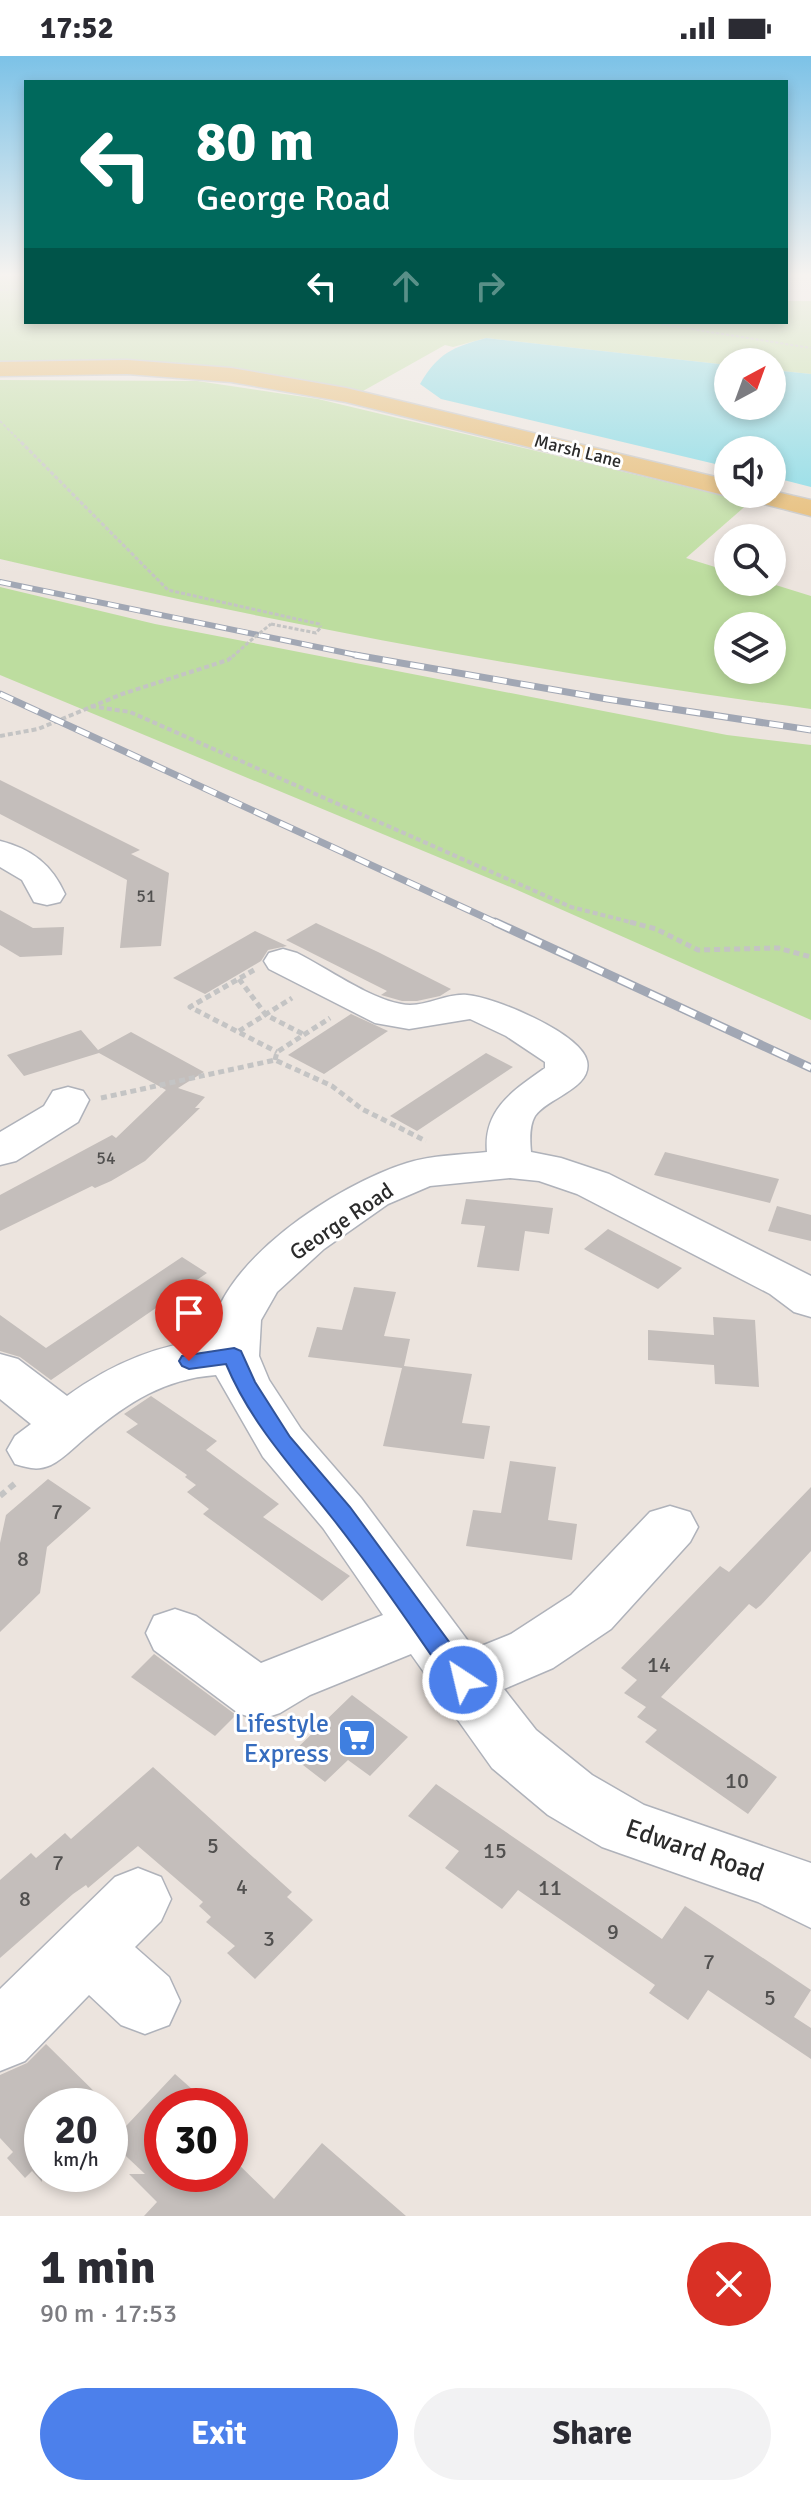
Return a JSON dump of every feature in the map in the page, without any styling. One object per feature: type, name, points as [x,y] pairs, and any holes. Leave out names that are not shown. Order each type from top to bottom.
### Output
[{"type":"main road","name":"Marsh Lane","points":[[228,375],[376,402],[714,485]]},
{"type":"main road","points":[[786,502],[811,508]]},
{"type":"street","points":[[0,852],[38,874],[47,894]]},
{"type":"street","points":[[283,961],[389,1014],[409,1018],[468,1007],[485,1011],[553,1046],[566,1059],[566,1072],[512,1114],[492,1165]]},
{"type":"street","points":[[0,1151],[55,1119],[63,1113],[68,1100]]},
{"type":"street","name":"George Road","points":[[234,1356],[236,1320],[260,1281],[307,1238],[372,1194],[407,1178],[492,1165],[545,1168],[593,1184],[787,1282],[811,1300]]},
{"type":"street","points":[[0,1372],[50,1437],[88,1406],[131,1380],[167,1364],[234,1356],[245,1383],[282,1443],[342,1513],[463,1680],[532,1651],[591,1612],[670,1527]]},
{"type":"street","points":[[175,1633],[259,1695],[289,1677],[423,1624]]},
{"type":"street","name":"Edward Road","points":[[463,1680],[514,1749],[570,1795],[625,1827],[778,1879],[811,1897]]},
{"type":"street","points":[[0,2037],[138,1899]]},
{"type":"street","points":[[89,1950],[145,2001]]},
{"type":"path","points":[[0,421],[168,590],[319,624],[321,627],[316,633],[271,624],[228,660],[91,706],[38,729],[0,736]]},
{"type":"path","points":[[91,706],[130,712],[571,907],[656,929],[698,950],[778,948],[811,957]]},
{"type":"path","points":[[277,1052],[190,1007],[276,957],[283,961]]},
{"type":"path","points":[[239,979],[266,1015],[304,1035]]},
{"type":"path","points":[[238,1032],[321,980]]},
{"type":"path","points":[[275,1060],[277,1052],[360,999]]},
{"type":"path","points":[[68,1100],[110,1098],[275,1060],[332,1086],[362,1109],[492,1165]]},
{"type":"green space","points":[[273,375],[392,375],[363,391]]},
{"type":"green space","points":[[0,380],[197,381],[318,399],[714,493],[714,508],[743,508],[725,524],[714,524],[714,534],[686,558],[714,567],[714,596],[786,596],[786,588],[811,596],[811,709],[505,662],[201,604],[0,559]]},
{"type":"green space","points":[[0,587],[155,624],[727,735],[811,745],[811,1020],[515,889],[0,675]]},
{"type":"water","points":[[426,375],[714,375],[714,420],[786,420],[786,375],[811,375],[811,487],[786,481],[786,436],[714,436],[714,464],[441,399],[420,384]]},
{"type":"building","points":[[0,780],[140,850],[131,854],[169,873],[161,946],[120,948],[127,880],[0,814]]},
{"type":"building","points":[[0,910],[33,928],[64,927],[62,955],[20,957],[0,945]]},
{"type":"building","points":[[316,923],[451,989],[440,996],[417,1001],[402,1001],[381,995],[387,991],[286,940]]},
{"type":"building","points":[[255,931],[287,946],[268,950],[261,961],[205,994],[173,978]]},
{"type":"building","points":[[351,1014],[388,1031],[324,1074],[288,1055]]},
{"type":"building","points":[[81,1030],[98,1050],[131,1032],[204,1072],[178,1088],[205,1097],[195,1108],[200,1108],[145,1161],[111,1181],[95,1188],[92,1186],[0,1231],[0,1195],[112,1135],[116,1138],[166,1090],[99,1053],[24,1076],[7,1055]]},
{"type":"building","points":[[486,1053],[513,1067],[417,1131],[390,1116]]},
{"type":"building","points":[[665,1152],[779,1179],[770,1203],[654,1175]]},
{"type":"building","points":[[466,1199],[553,1208],[549,1234],[525,1231],[519,1271],[477,1267],[485,1226],[461,1224]]},
{"type":"building","points":[[777,1206],[811,1215],[811,1241],[768,1231]]},
{"type":"building","points":[[608,1229],[682,1268],[658,1289],[584,1249]]},
{"type":"building","points":[[182,1257],[207,1273],[51,1380],[20,1357],[0,1351],[0,1315],[46,1348]]},
{"type":"building","points":[[354,1287],[396,1292],[384,1336],[410,1339],[404,1366],[472,1374],[462,1423],[490,1426],[484,1459],[383,1446],[402,1368],[308,1357],[317,1327],[342,1330]]},
{"type":"building","points":[[713,1317],[755,1320],[759,1387],[715,1384],[714,1365],[648,1360],[648,1330],[714,1335]]},
{"type":"building","points":[[151,1396],[217,1441],[206,1450],[279,1504],[263,1517],[350,1576],[322,1601],[203,1514],[209,1509],[187,1492],[196,1485],[185,1477],[187,1475],[126,1432],[138,1424],[124,1414]]},
{"type":"building","points":[[510,1461],[556,1467],[548,1520],[577,1524],[572,1560],[466,1546],[473,1510],[501,1513]]},
{"type":"building","points":[[48,1479],[91,1508],[47,1547],[40,1593],[0,1632],[0,1543],[6,1515]]},
{"type":"building","points":[[811,1487],[811,1551],[761,1605],[756,1609],[749,1604],[661,1697],[777,1777],[748,1814],[645,1742],[657,1730],[637,1717],[646,1707],[624,1693],[637,1680],[621,1668],[720,1566],[729,1572]]},
{"type":"building","points":[[154,1654],[236,1715],[215,1736],[131,1677]]},
{"type":"building","name":"Lifestyle Express","points":[[352,1695],[408,1737],[370,1776],[348,1760],[325,1782],[290,1755]]},
{"type":"building","points":[[153,1767],[292,1892],[287,1897],[313,1920],[255,1979],[227,1953],[235,1946],[206,1922],[211,1917],[199,1906],[203,1902],[138,1846],[88,1888],[86,1885],[73,1894],[0,1958],[0,1880],[31,1853],[36,1858],[65,1833],[71,1839]]},
{"type":"building","points":[[436,1784],[662,1939],[685,1906],[811,1990],[794,2017],[811,2028],[811,2059],[708,1990],[688,2020],[649,1993],[655,1985],[518,1890],[502,1909],[445,1868],[459,1851],[408,1816]]},
{"type":"building","points":[[46,2044],[91,2088],[24,2088],[24,2177],[7,2158],[13,2152],[0,2138],[0,2075],[27,2063]]},
{"type":"building","points":[[175,2074],[191,2088],[162,2088]]},
{"type":"building","points":[[144,2107],[144,2173],[128,2158],[128,2124]]},
{"type":"building","points":[[322,2143],[406,2216],[144,2216],[157,2202],[147,2192],[248,2192],[248,2174],[274,2199]]},
{"type":"building","points":[[129,2174],[144,2174],[144,2189]]},
{"type":"railway","points":[[0,582],[363,656]]},
{"type":"railway","points":[[355,655],[363,656]]},
{"type":"railway","points":[[363,656],[607,699],[811,730]]},
{"type":"railway","points":[[0,694],[499,924]]},
{"type":"railway","points":[[495,922],[811,1068]]},
{"type":"place","name":"Lifestyle Express","points":[[357,1738]]},
{"type":"route","points":[[189,1361],[234,1356],[245,1383],[282,1443],[342,1513],[463,1680]]}]
